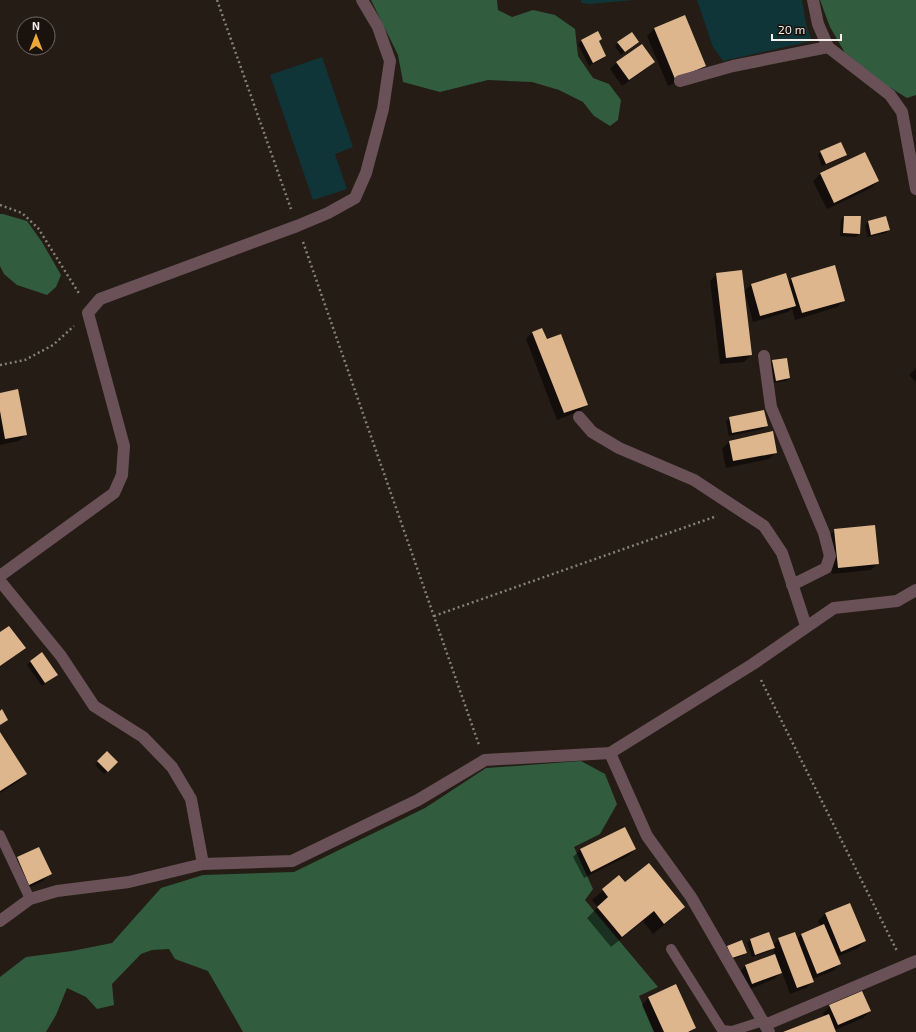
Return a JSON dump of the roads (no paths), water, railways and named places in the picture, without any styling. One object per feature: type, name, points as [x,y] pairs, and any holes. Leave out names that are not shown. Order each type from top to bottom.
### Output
[{"type":"street","points":[[0,576],[114,493],[122,475],[124,446],[88,313],[100,299],[298,226],[328,213],[355,198],[366,173],[383,108],[390,61],[378,27],[362,0]]},
{"type":"street","points":[[813,0],[818,24],[828,47],[890,95],[902,112],[916,189]]},
{"type":"street","points":[[680,81],[733,66],[828,47]]},
{"type":"street","points":[[764,356],[771,407],[824,533],[830,556],[826,568],[792,585]]},
{"type":"street","points":[[579,417],[592,432],[619,448],[694,480],[764,526],[782,553],[806,626]]},
{"type":"street","points":[[0,581],[61,656],[94,706],[143,738],[172,767],[191,799],[203,864]]},
{"type":"street","points":[[0,921],[30,899],[57,891],[129,882],[203,864],[292,860],[418,800],[485,760],[610,753],[753,664],[834,608],[897,601],[916,590]]},
{"type":"street","points":[[610,753],[647,836],[691,897],[765,1026],[916,961]]},
{"type":"lane","points":[[0,835],[30,899]]},
{"type":"lane","points":[[671,949],[722,1030],[732,1031],[765,1026]]},
{"type":"water","points":[[581,0],[635,0],[590,4],[581,3]]},
{"type":"water","points":[[697,0],[802,0],[806,24],[812,41],[723,61],[713,47]]},
{"type":"water","points":[[322,57],[353,147],[335,154],[347,189],[313,200],[270,75]]}]
